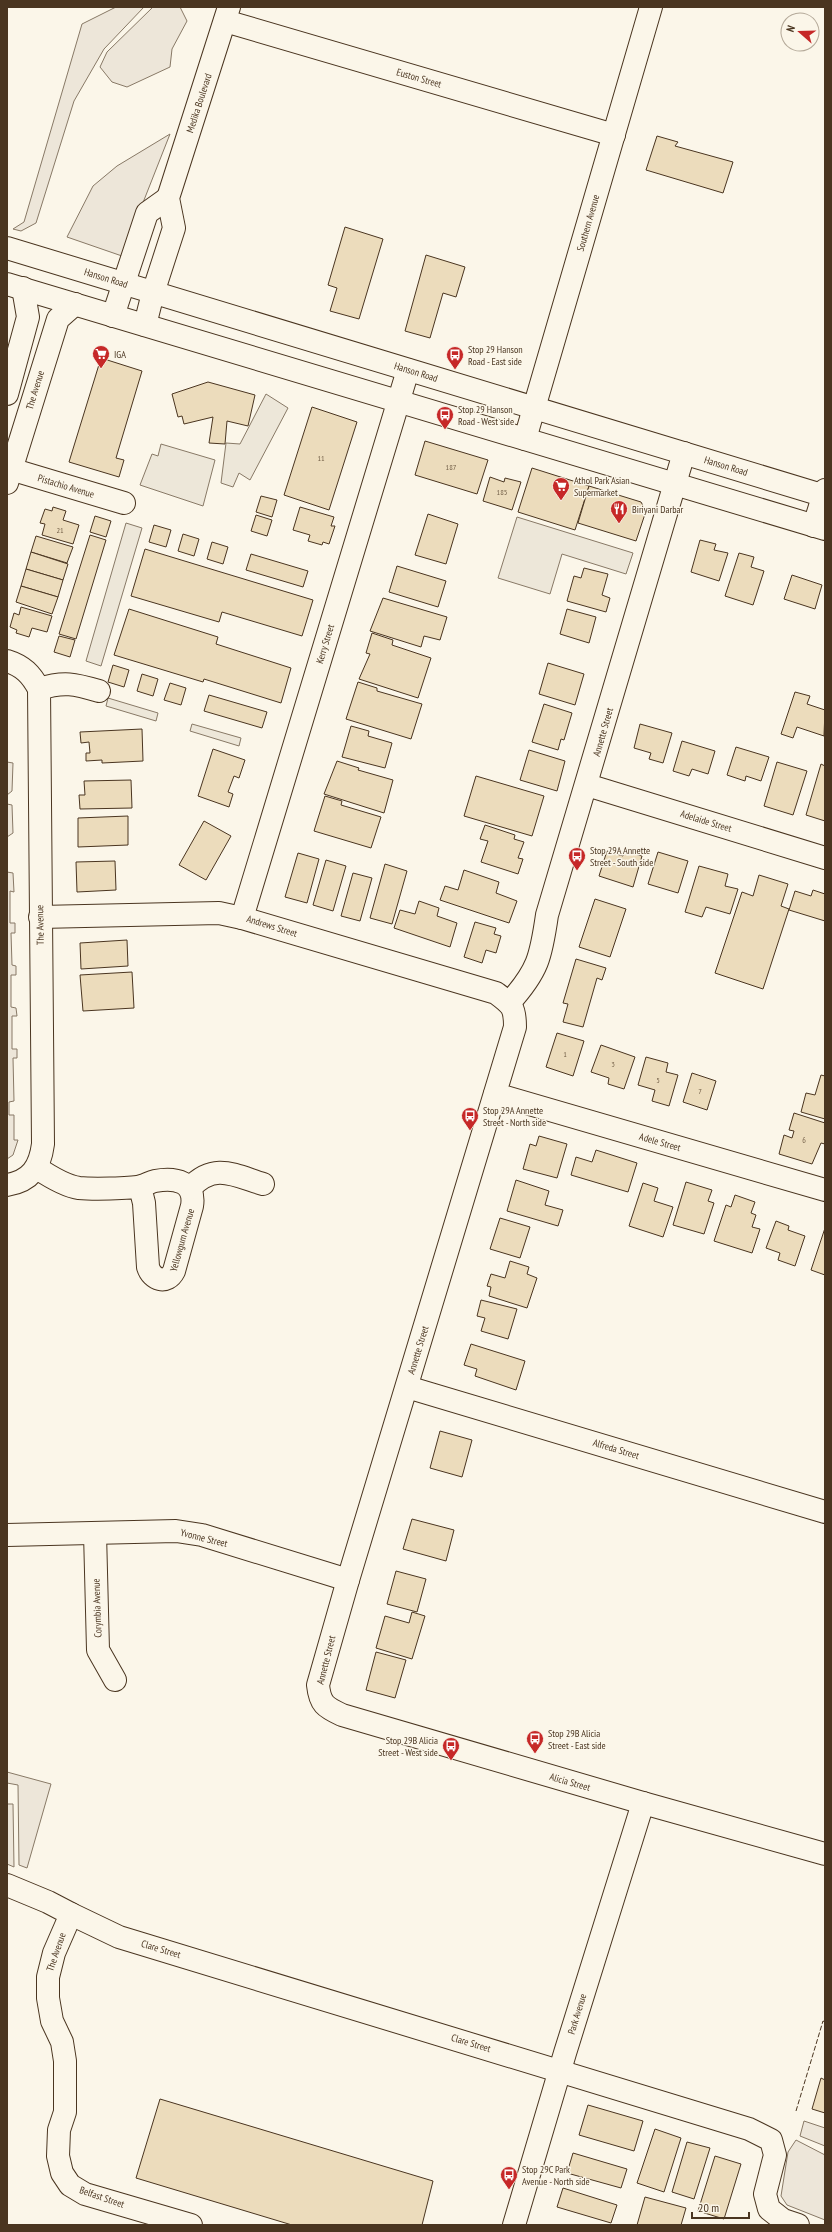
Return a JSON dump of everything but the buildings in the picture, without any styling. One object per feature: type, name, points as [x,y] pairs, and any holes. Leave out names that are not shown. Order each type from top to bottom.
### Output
[{"type":"street","name":"Southern Avenue","points":[[525,439],[651,7]]},
{"type":"street","name":"Euston Street","points":[[227,14],[614,135]]},
{"type":"street","name":"Medika Boulevard","points":[[145,325],[153,292],[174,228],[168,198],[227,14]]},
{"type":"street","points":[[113,316],[122,283],[147,213],[168,198]]},
{"type":"street","name":"Hanson Road","points":[[7,248],[534,408],[824,494]]},
{"type":"street","points":[[15,286],[820,528],[824,494]]},
{"type":"street","points":[[7,394],[29,312],[15,286]]},
{"type":"street","name":"The Avenue","points":[[8,473],[58,319],[75,304]]},
{"type":"street","name":"Kerry Street","points":[[242,918],[408,370]]},
{"type":"street","name":"Annette Street","points":[[320,1699],[318,1685],[348,1580],[515,1027],[515,1011],[503,998],[530,979],[542,947],[547,916],[684,453]]},
{"type":"street","name":"Pistachio Avenue","points":[[8,473],[124,503]]},
{"type":"street","points":[[7,661],[20,665],[39,689],[57,683],[74,683],[99,691]]},
{"type":"street","name":"The Avenue","points":[[37,1168],[43,1144],[39,689]]},
{"type":"street","name":"Adelaide Street","points":[[587,785],[825,858]]},
{"type":"street","name":"Andrews Street","points":[[40,917],[219,913],[242,918],[503,998]]},
{"type":"street","name":"Adele Street","points":[[495,1094],[825,1190]]},
{"type":"street","points":[[7,1185],[24,1180],[31,1176],[37,1168],[49,1176],[78,1188],[140,1187],[155,1181],[171,1180],[181,1182],[190,1188],[197,1180],[216,1172],[263,1184]]},
{"type":"street","name":"Yellowgum Avenue","points":[[140,1187],[144,1203],[148,1267],[150,1273],[156,1279],[164,1280],[171,1276],[174,1271],[194,1196],[190,1188]]},
{"type":"street","name":"Alfreda Street","points":[[407,1387],[825,1512]]},
{"type":"street","name":"Yvonne Street","points":[[7,1534],[176,1531],[202,1535],[348,1580]]},
{"type":"street","name":"Corymbia Avenue","points":[[95,1533],[98,1650],[115,1680]]},
{"type":"street","name":"Alicia Street","points":[[320,1699],[330,1709],[342,1715],[643,1803],[823,1847]]},
{"type":"street","name":"Park Avenue","points":[[514,2225],[560,2070],[643,1803]]},
{"type":"street","points":[[7,1885],[48,1902],[71,1914]]},
{"type":"street","name":"The Avenue","points":[[59,2130],[65,2112],[65,2061],[62,2042],[52,2021],[48,1998],[48,1977],[54,1953],[71,1914]]},
{"type":"street","name":"Clare Street","points":[[71,1914],[119,1937],[560,2070],[749,2129],[771,2140],[775,2155],[765,2194],[770,2209],[783,2220],[798,2225]]},
{"type":"street","name":"Belfast Street","points":[[59,2130],[58,2156],[62,2173],[70,2185],[85,2194],[191,2225]]},
{"type":"shaded area","points":[[116,7],[144,7],[104,49],[74,101],[36,223],[21,231],[13,229],[24,222],[82,24]]},
{"type":"shaded area","points":[[153,7],[180,7],[187,21],[172,49],[170,67],[127,87],[112,82],[100,67],[107,52]]},
{"type":"shaded area","points":[[170,134],[122,256],[67,237],[93,186],[117,166]]},
{"type":"shaded area","points":[[266,394],[288,408],[250,480],[239,473],[233,487],[221,483],[226,443],[240,444]]},
{"type":"shaded area","points":[[161,444],[215,460],[203,506],[140,485],[152,454],[158,456]]},
{"type":"shaded area","points":[[517,517],[633,553],[626,574],[562,554],[550,594],[498,578]]},
{"type":"shaded area","points":[[126,523],[142,528],[101,666],[86,661]]},
{"type":"shaded area","points":[[108,698],[158,713],[156,721],[106,706]]},
{"type":"shaded area","points":[[192,724],[241,738],[239,746],[190,731]]},
{"type":"shaded area","points":[[7,762],[13,763],[12,791],[7,795]]},
{"type":"shaded area","points":[[7,804],[12,805],[13,833],[7,837]]},
{"type":"shaded area","points":[[7,872],[13,873],[14,892],[10,891],[10,923],[15,923],[15,933],[11,933],[12,965],[16,966],[16,975],[11,975],[11,1007],[16,1008],[17,1016],[12,1016],[12,1049],[17,1049],[17,1058],[13,1058],[14,1101],[9,1102],[9,1115],[14,1115],[14,1140],[18,1140],[13,1155],[7,1159]]},
{"type":"shaded area","points":[[7,1772],[51,1784],[27,1868],[19,1865],[18,1785],[7,1783]]},
{"type":"shaded area","points":[[7,1804],[13,1804],[14,1867],[7,1864]]},
{"type":"shaded area","points":[[804,2121],[825,2128],[825,2146],[800,2136]]},
{"type":"shaded area","points":[[796,2140],[825,2155],[825,2220],[787,2205],[781,2196],[788,2152]]},
{"type":"fence","points":[[796,2111],[823,2021],[825,2022]]},
{"type":"place","name":"IGA","points":[[101,369]]},
{"type":"place","name":"Stop 29 Hanson Road - East side","points":[[455,370]]},
{"type":"place","name":"Stop 29 Hanson Road - West side","points":[[445,430]]},
{"type":"place","name":"Athol Park Asian Supermarket","points":[[561,501]]},
{"type":"place","name":"Biriyani Darbar","points":[[619,524]]},
{"type":"place","name":"Stop 29A Annette Street - South side","points":[[577,871]]},
{"type":"place","name":"Stop 29A Annette Street - North side","points":[[470,1131]]},
{"type":"place","name":"Stop 29B Alicia Street - East side","points":[[535,1754]]},
{"type":"place","name":"Stop 29B Alicia Street - West side","points":[[451,1761]]},
{"type":"place","name":"Stop 29C Park Avenue - North side","points":[[509,2190]]}]
